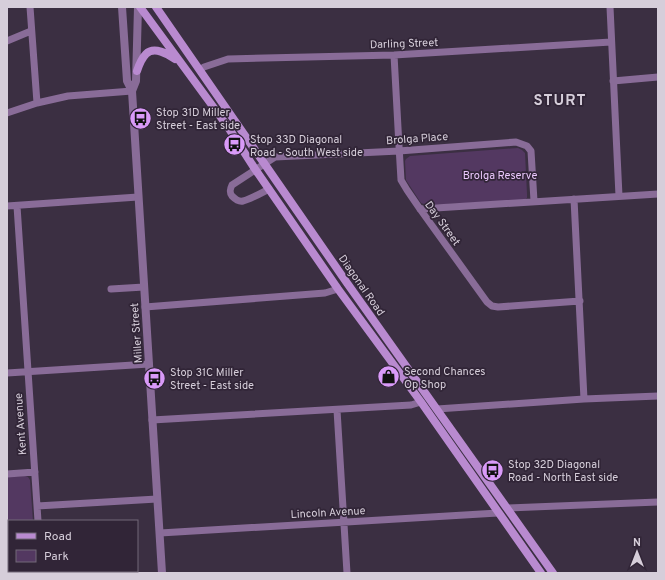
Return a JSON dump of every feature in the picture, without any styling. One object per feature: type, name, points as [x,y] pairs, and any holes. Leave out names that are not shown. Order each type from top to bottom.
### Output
[{"type":"main road","name":"Diagonal Road","points":[[139,7],[228,127],[255,169],[338,289],[421,402],[541,573]]},
{"type":"main road","name":"Diagonal Road","points":[[156,7],[347,283],[553,573]]},
{"type":"main road","points":[[136,71],[142,59],[147,53],[152,51],[167,54],[180,62]]},
{"type":"main road","points":[[190,76],[200,70]]},
{"type":"main road","points":[[338,289],[347,283]]},
{"type":"main road","points":[[428,413],[437,409]]},
{"type":"main road","points":[[498,513],[507,508]]},
{"type":"street","points":[[30,7],[37,103]]},
{"type":"street","name":"Miller Street","points":[[122,7],[128,81],[132,91],[162,573]]},
{"type":"street","name":"Miller Street","points":[[132,91],[136,81],[139,7]]},
{"type":"street","points":[[610,7],[619,196]]},
{"type":"street","points":[[7,41],[31,31]]},
{"type":"street","name":"Darling Street","points":[[200,70],[204,67],[228,59],[394,55],[611,42]]},
{"type":"street","name":"Day Street","points":[[394,55],[401,180],[487,302],[492,306],[498,307],[580,301]]},
{"type":"street","points":[[613,81],[658,77]]},
{"type":"street","points":[[7,113],[37,103],[68,96],[132,91]]},
{"type":"street","name":"Brolga Place","points":[[255,169],[275,156],[399,151],[516,142],[527,146],[531,151],[534,201]]},
{"type":"street","points":[[255,169],[232,185],[230,193],[238,201],[243,201],[269,189]]},
{"type":"street","points":[[420,209],[658,194]]},
{"type":"street","points":[[7,206],[138,197]]},
{"type":"street","points":[[574,199],[584,399]]},
{"type":"street","name":"Kent Avenue","points":[[17,206],[38,520]]},
{"type":"street","points":[[111,289],[144,287]]},
{"type":"street","points":[[145,307],[324,293],[338,289]]},
{"type":"street","points":[[7,373],[149,364]]},
{"type":"street","points":[[437,409],[584,399],[658,396]]},
{"type":"street","points":[[152,420],[337,410],[411,405],[421,402]]},
{"type":"street","points":[[337,410],[347,573]]},
{"type":"street","points":[[7,474],[35,472]]},
{"type":"street","points":[[37,506],[157,499]]},
{"type":"street","points":[[507,508],[658,502]]},
{"type":"street","name":"Lincoln Avenue","points":[[160,533],[498,513]]},
{"type":"green space","name":"Brolga Reserve","points":[[518,148],[525,153],[527,198],[524,200],[427,205],[421,203],[406,180],[405,161],[410,156]]},
{"type":"green space","points":[[25,476],[30,480],[33,520],[8,520],[8,524],[7,523],[7,477]]},
{"type":"place","name":"Stop 31D Miller Street - East side","points":[[140,118]]},
{"type":"place","name":"Stop 33D Diagonal Road - South West side","points":[[234,145]]},
{"type":"place","name":"Second Chances Op Shop","points":[[389,377]]},
{"type":"place","name":"Stop 31C Miller Street - East side","points":[[155,378]]},
{"type":"place","name":"Stop 32D Diagonal Road - North East side","points":[[492,470]]},
{"type":"district","name":"STURT","points":[[560,100]]}]
